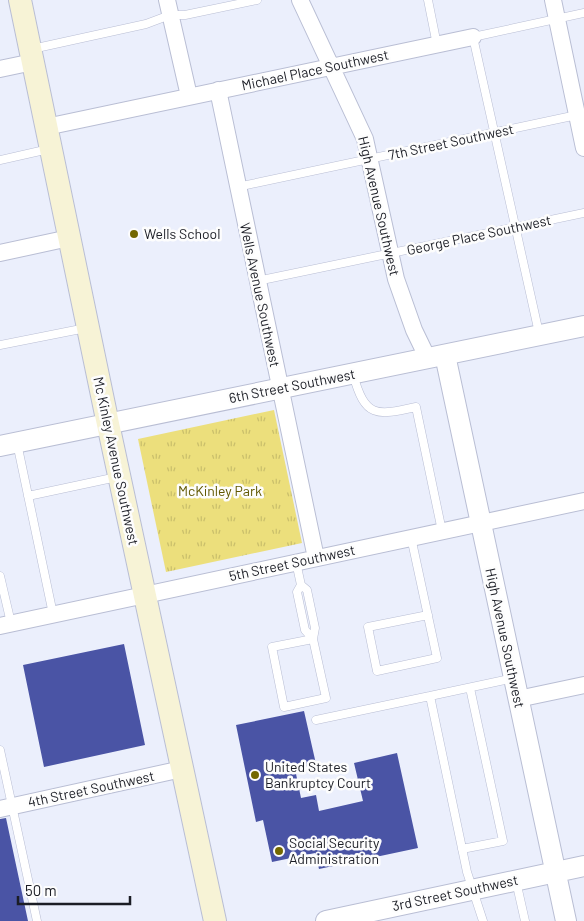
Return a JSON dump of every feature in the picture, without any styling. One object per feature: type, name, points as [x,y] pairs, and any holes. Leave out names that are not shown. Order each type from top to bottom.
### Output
[{"type":"main road","name":"Mc Kinley Avenue Southwest","points":[[20,0],[119,477],[215,921]]},
{"type":"street","name":"High Avenue Southwest","points":[[300,0],[362,132],[370,159],[401,298],[414,330],[437,357],[481,523],[566,921]]},
{"type":"street","points":[[553,0],[579,111],[584,148]]},
{"type":"street","points":[[168,7],[189,96]]},
{"type":"street","name":"Michael Place Southwest","points":[[46,127],[472,37]]},
{"type":"street","points":[[0,68],[32,55]]},
{"type":"street","name":"Wells Avenue Southwest","points":[[218,90],[316,558]]},
{"type":"street","points":[[0,252],[69,238]]},
{"type":"street","name":"6th Street Southwest","points":[[8,444],[584,326]]},
{"type":"street","name":"5th Street Southwest","points":[[5,624],[584,501]]},
{"type":"street","points":[[518,699],[584,685]]},
{"type":"street","name":"4th Street Southwest","points":[[6,807],[182,769]]},
{"type":"street","name":"3rd Street Southwest","points":[[326,921],[391,914],[473,890],[584,866]]},
{"type":"lane","points":[[32,55],[146,24],[168,7],[185,15],[257,0]]},
{"type":"lane","points":[[428,0],[437,45]]},
{"type":"lane","name":"Michael Place Southwest","points":[[472,37],[584,13]]},
{"type":"lane","points":[[472,37],[540,335]]},
{"type":"lane","name":"7th Street Southwest","points":[[237,187],[495,133],[579,111]]},
{"type":"lane","points":[[0,160],[51,149]]},
{"type":"lane","name":"George Place Southwest","points":[[257,281],[584,213]]},
{"type":"lane","points":[[0,345],[88,327]]},
{"type":"lane","points":[[353,374],[359,394],[369,408],[385,414],[416,406],[442,531]]},
{"type":"lane","points":[[8,444],[28,496],[54,614]]},
{"type":"lane","points":[[28,496],[119,477]]},
{"type":"lane","points":[[412,537],[437,658],[377,671],[368,627],[428,615]]},
{"type":"lane","points":[[296,562],[301,585],[307,590],[315,628],[313,640],[326,698],[284,707],[272,647],[313,640]]},
{"type":"lane","points":[[0,576],[5,624]]},
{"type":"lane","points":[[316,720],[514,678]]},
{"type":"lane","points":[[462,849],[503,842],[470,688]]},
{"type":"lane","points":[[430,696],[462,849],[483,921]]},
{"type":"lane","points":[[0,750],[6,807],[37,921]]},
{"type":"lane","points":[[516,881],[525,921]]},
{"type":"green space","name":"McKinley Park","points":[[274,410],[302,543],[166,572],[138,439]]},
{"type":"building","points":[[124,644],[145,745],[44,767],[23,665]]},
{"type":"building","points":[[304,711],[316,764],[295,769],[301,798],[316,795],[319,811],[363,801],[354,763],[397,753],[418,848],[319,869],[315,853],[272,862],[263,820],[256,822],[236,725]]},
{"type":"building","points":[[6,818],[28,921],[0,921],[0,819]]},
{"type":"place","name":"Wells School","points":[[134,234]]},
{"type":"place","name":"United States Bankruptcy Court","points":[[255,775]]},
{"type":"place","name":"Social Security Administration","points":[[279,851]]}]
